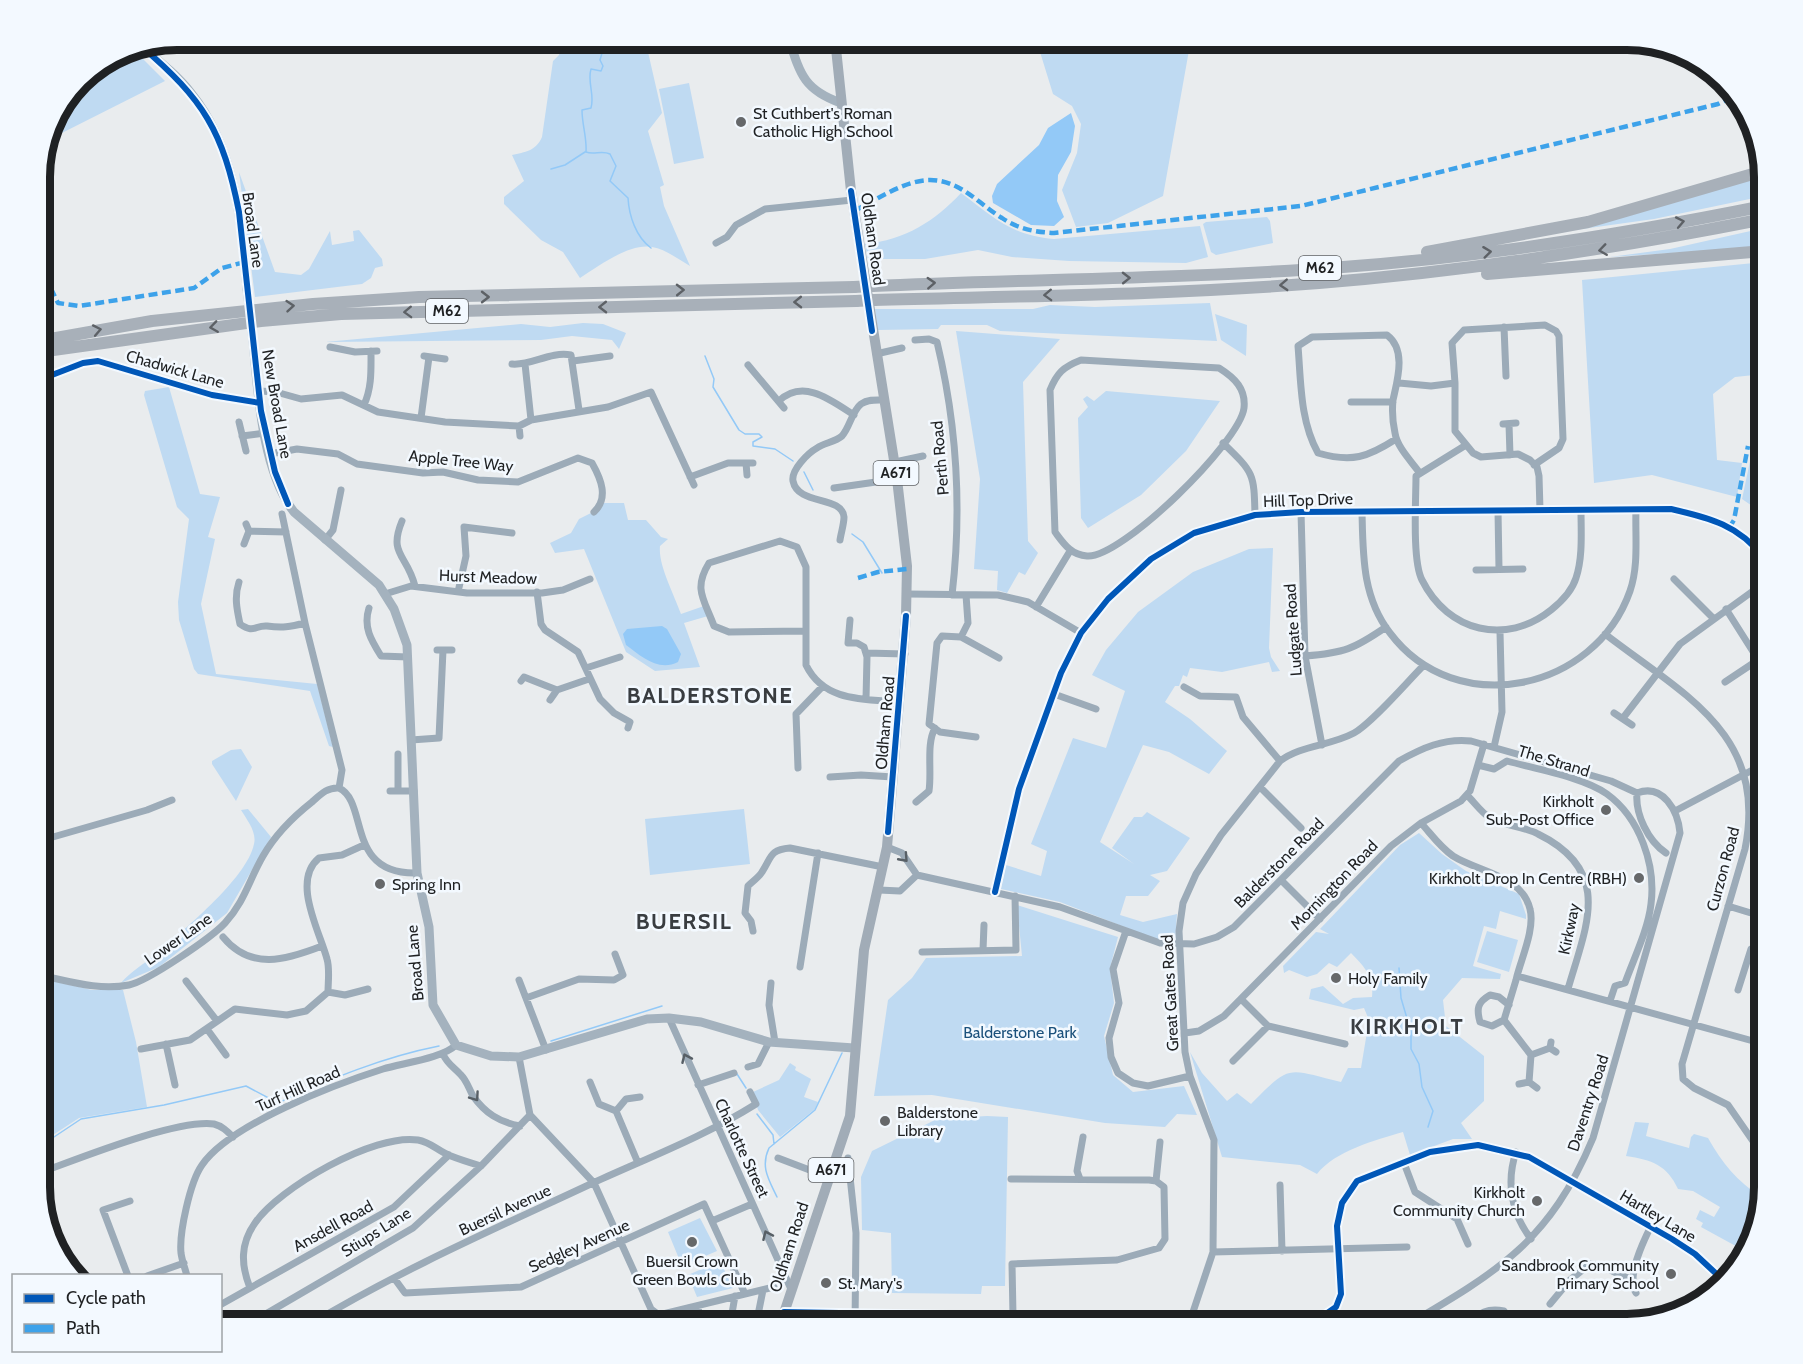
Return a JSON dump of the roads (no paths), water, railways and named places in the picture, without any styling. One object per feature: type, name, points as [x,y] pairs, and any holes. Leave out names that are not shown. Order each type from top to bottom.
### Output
[{"type":"highway","name":"M62","points":[[1343,267],[1588,222],[1754,174]]},
{"type":"highway","name":"M62","points":[[50,339],[152,321],[313,304],[419,297],[854,287],[1183,276],[1343,267],[1544,245],[1754,208]]},
{"type":"highway","name":"M62","points":[[1319,283],[1480,267],[1614,248],[1754,221]]},
{"type":"highway","name":"M62","points":[[50,350],[261,321],[341,314],[1097,294],[1436,278],[1754,252]]},
{"type":"main road","points":[[794,50],[808,85],[826,98],[841,103]]},
{"type":"main road","name":"Oldham Road","points":[[784,1312],[850,1116],[864,950],[887,847],[907,594],[907,566],[895,462],[852,201],[836,50]]},
{"type":"main road","name":"Broad Lane","points":[[148,53],[192,93],[219,137],[239,212],[253,341]]},
{"type":"main road","name":"New Broad Lane","points":[[253,341],[265,433],[288,504],[325,540],[379,585],[394,609],[407,645],[417,873]]},
{"type":"main road","name":"Broad Lane","points":[[417,873],[429,927],[433,1005],[456,1045]]},
{"type":"main road","points":[[456,1045],[491,1056],[519,1057],[647,1019],[669,1018],[701,1022],[772,1042],[854,1048]]},
{"type":"street","points":[[226,158],[236,155]]},
{"type":"street","points":[[716,243],[727,237],[736,225],[765,209],[852,201]]},
{"type":"street","points":[[1534,465],[1559,448],[1563,439],[1559,336],[1556,331],[1545,325],[1464,330],[1454,338],[1452,353],[1455,383],[1455,431],[1473,453],[1481,457],[1518,454],[1534,465],[1541,491],[1540,510]]},
{"type":"street","points":[[1504,327],[1506,376]]},
{"type":"street","points":[[1396,439],[1370,456],[1333,457],[1318,453],[1310,439],[1298,346],[1312,337],[1387,335],[1395,344],[1398,353],[1399,383],[1393,402],[1396,439],[1418,474],[1416,511],[1420,578],[1437,603],[1460,621],[1500,632],[1517,630],[1542,617],[1562,601],[1576,579],[1581,553],[1581,510]]},
{"type":"street","name":"Perth Road","points":[[915,340],[929,339],[937,342],[956,448],[958,494],[952,595]]},
{"type":"street","points":[[330,347],[355,352],[374,351],[372,375],[364,405]]},
{"type":"street","points":[[876,354],[902,348]]},
{"type":"street","points":[[512,364],[525,364],[530,360],[571,355],[579,410]]},
{"type":"street","points":[[573,361],[610,356]]},
{"type":"street","points":[[421,418],[427,357],[445,359]]},
{"type":"street","points":[[1081,360],[1219,368],[1233,376],[1244,392],[1244,410],[1238,424],[1195,480],[1151,519],[1104,553],[1087,556],[1070,551],[1055,532],[1050,390],[1057,374],[1067,366],[1081,360]]},
{"type":"street","name":"Chadwick Lane","points":[[84,363],[98,361],[212,395],[260,403]]},
{"type":"street","points":[[525,364],[531,420]]},
{"type":"street","points":[[752,367],[784,408]]},
{"type":"street","points":[[1399,383],[1431,386],[1455,383]]},
{"type":"street","points":[[779,401],[792,391],[803,390],[816,393],[854,415]]},
{"type":"street","points":[[260,391],[276,392],[301,399],[342,395],[385,414],[519,426],[531,420],[579,410],[608,407],[651,392],[694,485]]},
{"type":"street","points":[[840,540],[844,517],[841,510],[833,504],[806,496],[790,477],[816,448],[840,438],[861,404],[872,400],[884,400]]},
{"type":"street","points":[[1351,402],[1393,402]]},
{"type":"street","points":[[239,422],[246,451]]},
{"type":"street","points":[[1510,424],[1510,454]]},
{"type":"street","points":[[519,426],[520,436]]},
{"type":"street","points":[[242,436],[265,433]]},
{"type":"street","points":[[1224,443],[1244,463],[1255,480],[1255,515]]},
{"type":"street","points":[[1418,474],[1466,445]]},
{"type":"street","name":"Apple Tree Way","points":[[270,454],[297,449],[338,454],[357,465],[423,473],[443,472],[468,478],[508,482],[518,482],[578,458],[592,463],[601,480],[602,498],[593,513]]},
{"type":"street","points":[[895,462],[923,456]]},
{"type":"street","points":[[690,477],[728,463],[750,463],[747,475]]},
{"type":"street","points":[[834,488],[897,479]]},
{"type":"street","points":[[325,540],[333,530],[341,490]]},
{"type":"street","points":[[1362,511],[1363,567],[1372,600],[1390,634],[1424,665],[1450,677],[1485,685],[1520,685],[1553,674],[1588,652],[1614,625],[1630,591],[1635,565],[1636,509]]},
{"type":"street","name":"Hill Top Drive","points":[[995,892],[1018,789],[1054,694],[1081,633],[1108,599],[1151,560],[1194,533],[1255,515],[1301,512],[1671,509],[1714,519],[1754,545]]},
{"type":"street","points":[[1498,511],[1499,569]]},
{"type":"street","name":"Ludgate Road","points":[[1301,512],[1305,656],[1322,745]]},
{"type":"street","points":[[282,514],[305,623],[342,770],[339,788],[349,798],[364,845],[384,868],[401,874],[417,873]]},
{"type":"street","points":[[402,521],[396,538],[396,548],[409,565],[415,586]]},
{"type":"street","points":[[458,592],[466,556],[464,527],[512,532]]},
{"type":"street","points":[[244,544],[247,528],[267,533],[286,532]]},
{"type":"street","points":[[805,631],[729,632],[714,626],[699,585],[702,574],[709,563],[780,542],[796,547],[806,567],[806,665],[813,679],[822,687],[844,697],[900,702]]},
{"type":"street","points":[[1036,607],[1070,551]]},
{"type":"street","points":[[1476,570],[1523,569]]},
{"type":"street","name":"Hurst Meadow","points":[[385,594],[415,586],[458,592],[537,592],[563,590],[590,579]]},
{"type":"street","points":[[1674,579],[1713,618]]},
{"type":"street","points":[[239,582],[236,592],[237,608],[240,624],[245,628],[253,630],[265,626],[284,629],[305,623]]},
{"type":"street","points":[[1623,718],[1680,644],[1754,590]]},
{"type":"street","points":[[537,592],[541,624],[545,630],[578,652],[600,699],[614,713],[630,722],[628,728]]},
{"type":"street","points":[[907,594],[998,595],[1028,602],[1081,633]]},
{"type":"street","points":[[961,637],[968,623],[966,595]]},
{"type":"street","points":[[369,608],[366,617],[368,633],[381,656],[408,657]]},
{"type":"street","points":[[1726,609],[1754,654]]},
{"type":"street","points":[[850,620],[848,643],[857,643],[864,648],[866,653],[866,699]]},
{"type":"street","points":[[1305,656],[1342,653],[1363,643],[1386,627]]},
{"type":"street","points":[[1494,747],[1502,720],[1500,632]]},
{"type":"street","name":"Curzon Road","points":[[1605,634],[1702,709],[1720,727],[1735,749],[1744,772],[1750,821],[1682,1064],[1683,1079],[1694,1088],[1728,1105],[1754,1143]]},
{"type":"street","points":[[976,737],[940,732],[929,724],[937,642],[942,636],[961,637],[999,658]]},
{"type":"street","points":[[411,740],[439,738],[440,650],[452,650]]},
{"type":"street","points":[[866,653],[904,654]]},
{"type":"street","points":[[586,668],[620,657]]},
{"type":"street","points":[[1725,682],[1754,663]]},
{"type":"street","name":"Great Gates Road","points":[[1188,1314],[1213,1252],[1214,1140],[1190,1076],[1185,1052],[1179,944],[1183,903],[1196,874],[1221,835],[1280,761],[1289,754],[1356,732],[1424,665]]},
{"type":"street","points":[[523,677],[557,690]]},
{"type":"street","points":[[550,700],[557,690],[589,679]]},
{"type":"street","points":[[798,768],[796,714],[822,687]]},
{"type":"street","points":[[1184,687],[1200,696],[1236,697],[1243,717],[1280,761]]},
{"type":"street","points":[[1054,694],[1095,709]]},
{"type":"street","points":[[1614,713],[1632,725]]},
{"type":"street","points":[[916,802],[929,791],[932,761],[929,738],[935,728]]},
{"type":"street","name":"Balderstone Road","points":[[917,876],[1060,907],[1160,943],[1179,944],[1205,940],[1234,927],[1399,760],[1424,747],[1450,741],[1484,744],[1611,781],[1637,793],[1646,789],[1658,793],[1675,811]]},
{"type":"street","points":[[1467,795],[1484,744]]},
{"type":"street","points":[[398,754],[398,791]]},
{"type":"street","name":"The Strand","points":[[1478,765],[1494,769],[1507,761],[1583,783],[1606,794],[1627,815],[1647,851],[1652,880],[1648,917],[1625,983],[1615,986],[1610,1001]]},
{"type":"street","points":[[1675,811],[1754,768]]},
{"type":"street","points":[[830,777],[861,775],[893,777]]},
{"type":"street","points":[[1260,787],[1301,828]]},
{"type":"street","name":"Lower Lane","points":[[50,977],[94,987],[121,986],[132,984],[168,964],[224,924],[247,894],[262,858],[286,825],[328,789],[339,788]]},
{"type":"street","points":[[390,791],[414,791]]},
{"type":"street","points":[[1637,793],[1636,809],[1657,845],[1666,853]]},
{"type":"street","name":"Mornington Road","points":[[1185,1033],[1211,1026],[1241,999],[1391,846],[1421,823],[1467,795]]},
{"type":"street","name":"Kirkway","points":[[1467,795],[1490,818],[1537,833],[1556,844],[1572,858],[1585,877],[1590,900],[1588,917],[1568,989]]},
{"type":"street","points":[[50,838],[147,810],[172,800]]},
{"type":"street","points":[[1627,815],[1636,809]]},
{"type":"street","name":"Daventry Road","points":[[1425,1314],[1485,1278],[1531,1239],[1573,1182],[1593,1138],[1680,833],[1678,816],[1675,811]]},
{"type":"street","points":[[1421,823],[1442,847],[1455,856],[1510,882],[1524,893],[1531,910],[1530,923],[1517,976],[1509,1005],[1504,1020],[1492,1026],[1480,1022],[1477,1010],[1481,1000],[1490,995],[1499,997],[1509,1005]]},
{"type":"street","points":[[141,1048],[190,1040],[235,1009],[286,1015],[306,1011],[328,992],[328,961],[309,909],[311,867],[319,858],[342,855],[364,845]]},
{"type":"street","points":[[1647,851],[1657,845]]},
{"type":"street","points":[[879,890],[900,891],[917,876],[902,853],[887,847]]},
{"type":"street","points":[[753,931],[751,921],[745,913],[748,886],[762,872],[767,858],[778,849],[790,848],[883,867]]},
{"type":"street","points":[[800,967],[818,853]]},
{"type":"street","points":[[1281,880],[1320,919]]},
{"type":"street","points":[[922,952],[1016,950],[1015,896]]},
{"type":"street","points":[[1728,906],[1754,914]]},
{"type":"street","points":[[983,950],[984,925]]},
{"type":"street","points":[[1126,931],[1113,969],[1119,1003],[1110,1038],[1110,1057],[1118,1073],[1133,1083],[1148,1086],[1190,1076]]},
{"type":"street","points":[[223,936],[234,949],[256,957],[287,960],[322,946]]},
{"type":"street","points":[[1738,990],[1751,950],[1754,948]]},
{"type":"street","points":[[526,998],[579,979],[614,980],[623,975],[615,954]]},
{"type":"street","points":[[1517,976],[1754,1041]]},
{"type":"street","points":[[519,980],[546,1050]]},
{"type":"street","points":[[186,981],[217,1021]]},
{"type":"street","points":[[748,1067],[758,1064],[772,1042],[769,1005],[771,983]]},
{"type":"street","points":[[328,992],[345,995],[368,989]]},
{"type":"street","points":[[1241,999],[1268,1026],[1345,1044]]},
{"type":"street","name":"Charlotte Street","points":[[669,1018],[791,1289]]},
{"type":"street","points":[[1504,1020],[1532,1055],[1529,1082]]},
{"type":"street","points":[[1233,1061],[1268,1026]]},
{"type":"street","points":[[207,1029],[226,1055]]},
{"type":"street","points":[[166,1044],[175,1086]]},
{"type":"street","name":"Turf Hill Road","points":[[187,1274],[181,1253],[185,1211],[202,1165],[232,1137],[283,1108],[302,1100],[377,1071],[443,1053],[456,1045]]},
{"type":"street","points":[[1532,1055],[1552,1047]]},
{"type":"street","points":[[443,1053],[447,1063],[463,1076],[474,1097],[488,1114],[507,1124],[520,1126]]},
{"type":"street","points":[[519,1057],[530,1115],[594,1183],[651,1309],[658,1314]]},
{"type":"street","points":[[698,1085],[734,1072]]},
{"type":"street","points":[[590,1082],[599,1104],[615,1111],[638,1163]]},
{"type":"street","points":[[1519,1084],[1529,1082],[1537,1088]]},
{"type":"street","name":"Buersil Avenue","points":[[327,1314],[364,1292],[594,1183],[717,1128],[756,1104],[750,1092]]},
{"type":"street","points":[[615,1111],[626,1099],[640,1097]]},
{"type":"street","name":"Stiups Lane","points":[[266,1314],[413,1228],[481,1166],[530,1115]]},
{"type":"street","points":[[50,1169],[176,1129],[212,1124],[222,1126],[232,1137]]},
{"type":"street","points":[[1080,1179],[1077,1170],[1083,1137]]},
{"type":"street","points":[[250,1288],[242,1268],[244,1247],[254,1224],[272,1203],[317,1174],[364,1150],[396,1141],[418,1140],[436,1146],[448,1155],[481,1166]]},
{"type":"street","points":[[1156,1181],[1160,1142]]},
{"type":"street","name":"Hartley Lane","points":[[1326,1314],[1336,1307],[1341,1294],[1337,1226],[1342,1203],[1357,1182],[1430,1152],[1470,1146],[1492,1146],[1516,1152],[1651,1226],[1695,1254],[1718,1275]]},
{"type":"street","points":[[1516,1152],[1510,1172],[1512,1201],[1531,1239]]},
{"type":"street","name":"Ansdell Road","points":[[222,1304],[394,1208],[448,1155]]},
{"type":"street","points":[[778,1158],[828,1178]]},
{"type":"street","points":[[848,1158],[856,1233],[855,1314]]},
{"type":"street","points":[[1404,1162],[1415,1192],[1457,1219],[1468,1244]]},
{"type":"street","points":[[1011,1179],[1156,1181],[1164,1187],[1163,1244],[1149,1252],[1117,1260],[1012,1264],[1013,1314]]},
{"type":"street","points":[[1280,1185],[1282,1251]]},
{"type":"street","points":[[128,1274],[103,1210],[130,1201]]},
{"type":"street","name":"Sedgley Avenue","points":[[394,1278],[405,1293],[521,1287],[704,1204],[712,1221]]},
{"type":"street","points":[[745,1294],[712,1221],[752,1204]]},
{"type":"street","points":[[54,1220],[63,1244]]},
{"type":"street","points":[[1636,1293],[1632,1279],[1639,1254],[1651,1226]]},
{"type":"street","points":[[1213,1252],[1407,1247]]},
{"type":"street","points":[[150,1274],[184,1263]]},
{"type":"street","points":[[1550,1304],[1570,1280],[1590,1264],[1600,1265],[1620,1276],[1632,1279]]},
{"type":"street","points":[[663,1314],[774,1287]]},
{"type":"street","points":[[759,1314],[764,1290]]},
{"type":"street","points":[[732,1314],[735,1296]]},
{"type":"street","points":[[698,1314],[699,1306]]},
{"type":"street","points":[[1479,1314],[1491,1309],[1504,1311],[1506,1314]]},
{"type":"street","points":[[784,1312],[887,1314]]},
{"type":"water","points":[[1071,113],[1075,126],[1071,152],[1058,175],[1057,201],[1064,217],[1054,226],[1031,225],[993,203],[992,196],[997,184],[1039,145],[1048,128]]},
{"type":"water","points":[[662,626],[667,629],[681,654],[678,662],[671,665],[657,664],[626,645],[623,634],[627,629]]},
{"type":"waterway","points":[[603,50],[600,60],[603,66],[601,71],[591,69],[591,108],[582,110],[586,152],[610,154],[616,166],[610,181],[628,198],[634,226],[651,248]]},
{"type":"waterway","points":[[551,169],[565,165],[585,152]]},
{"type":"waterway","points":[[705,356],[714,379],[713,387],[739,430],[745,434],[759,434],[762,437],[753,442],[753,446],[775,449],[793,461]]},
{"type":"waterway","points":[[804,472],[813,490]]},
{"type":"waterway","points":[[852,534],[863,542],[882,573]]},
{"type":"waterway","points":[[1399,968],[1401,998],[1411,1032],[1411,1049],[1419,1064],[1422,1087],[1433,1111],[1428,1127]]},
{"type":"waterway","points":[[551,1041],[662,1006]]},
{"type":"waterway","points":[[50,1140],[81,1119],[164,1105],[246,1086],[278,1103],[357,1070],[398,1056],[439,1046]]},
{"type":"waterway","points":[[777,1197],[765,1167],[769,1148],[815,1110],[842,1053]]},
{"type":"waterway","points":[[737,1074],[746,1088]]},
{"type":"waterway","points":[[757,1114],[773,1135],[774,1144]]},
{"type":"place","name":"St Cuthbert's Roman Catholic High School","points":[[741,122]]},
{"type":"place","name":"Kirkholt Sub-Post Office","points":[[1606,810]]},
{"type":"place","name":"Kirkholt Drop In Centre (RBH)","points":[[1639,878]]},
{"type":"place","name":"Spring Inn","points":[[380,884]]},
{"type":"place","name":"Holy Family","points":[[1336,978]]},
{"type":"place","name":"Balderstone Library","points":[[885,1121]]},
{"type":"place","name":"Kirkholt Community Church","points":[[1537,1201]]},
{"type":"place","name":"Buersil Crown Green Bowls Club","points":[[692,1242]]},
{"type":"place","name":"Sandbrook Community Primary School","points":[[1671,1274]]},
{"type":"place","name":"St. Mary's","points":[[826,1283]]},
{"type":"district","name":"BALDERSTONE","points":[[710,695]]},
{"type":"district","name":"BUERSIL","points":[[684,921]]},
{"type":"district","name":"KIRKHOLT","points":[[1407,1026]]},
{"type":"park label","name":"Balderstone Park","points":[[1020,1032]]}]
